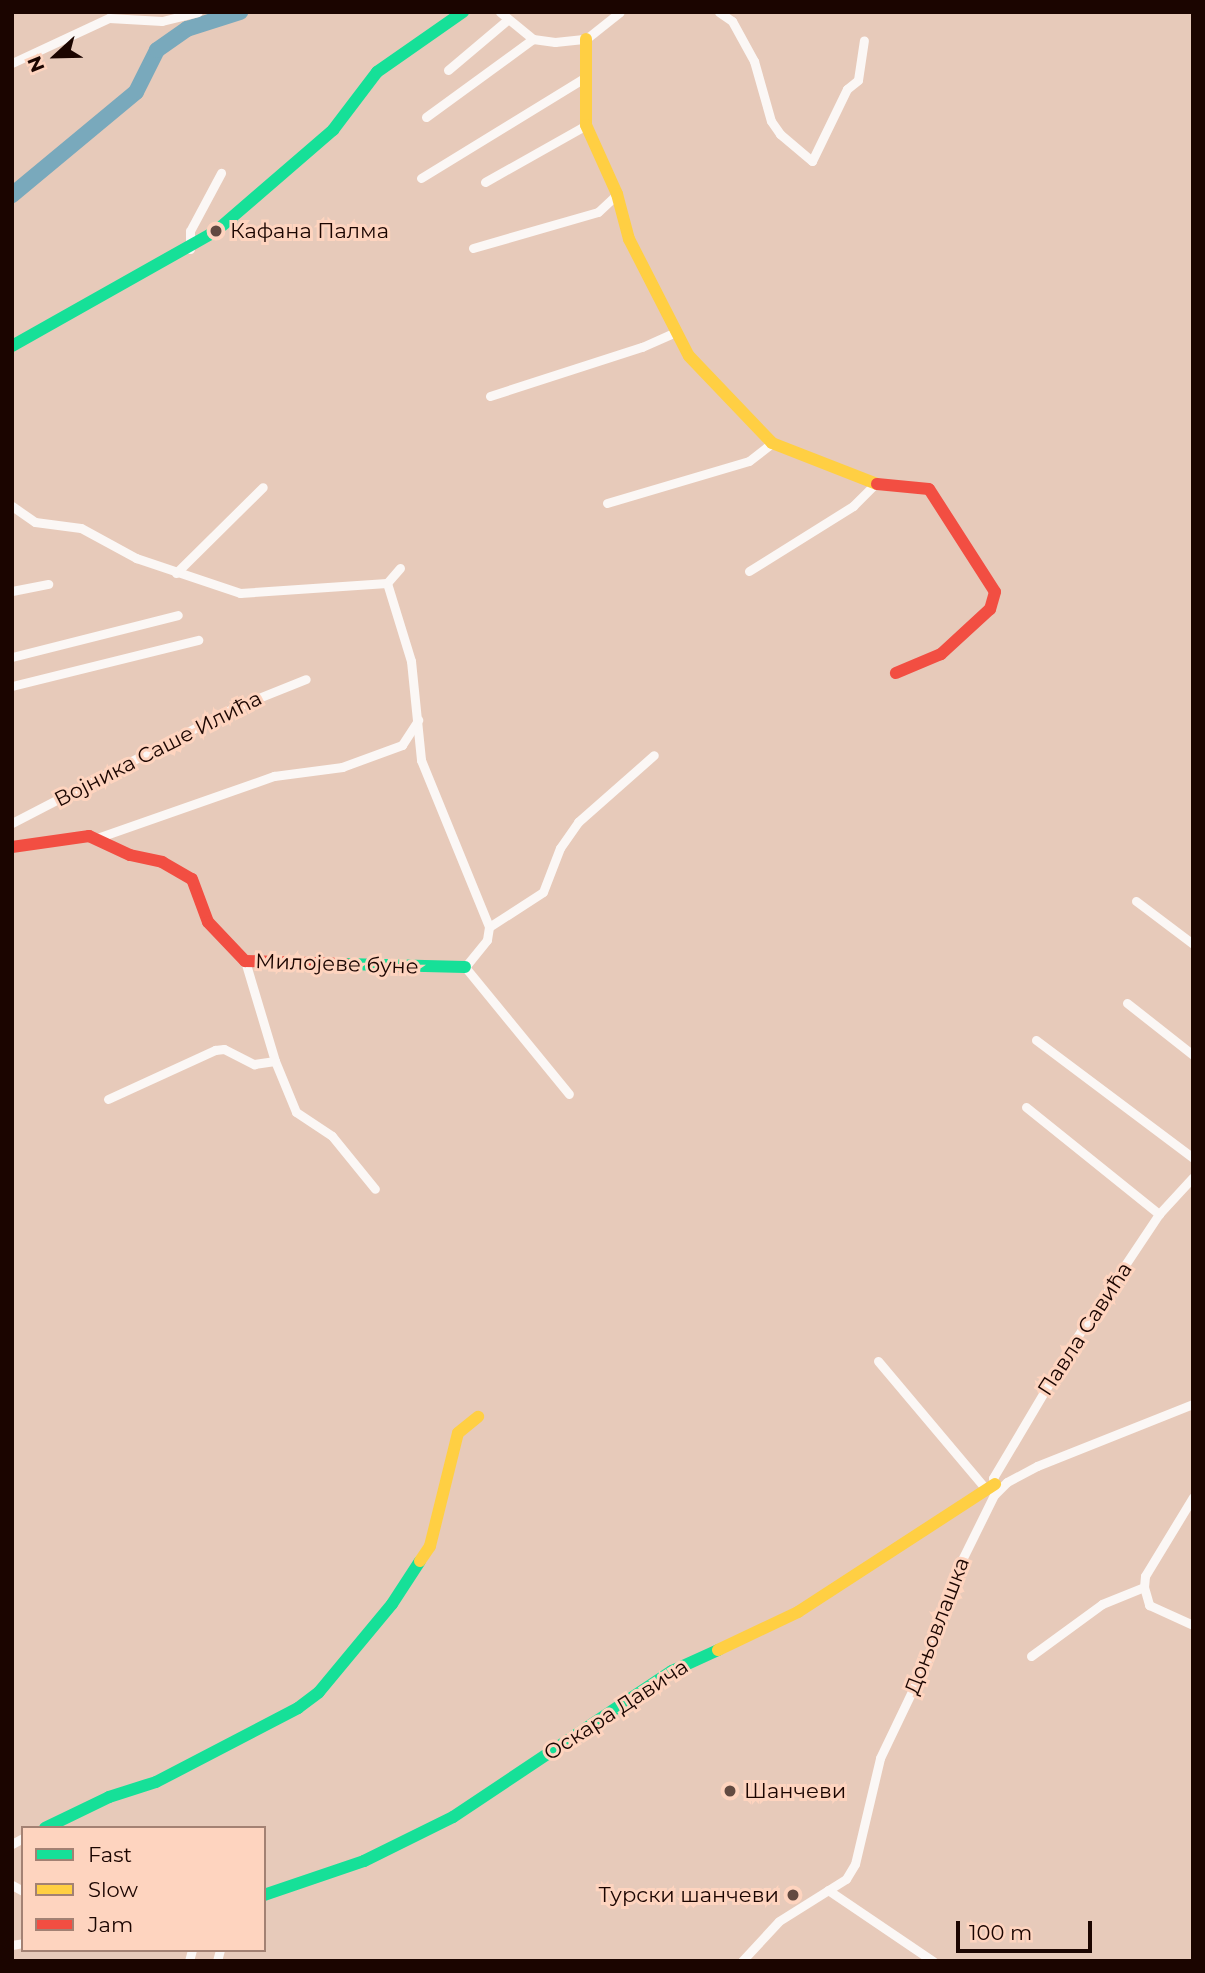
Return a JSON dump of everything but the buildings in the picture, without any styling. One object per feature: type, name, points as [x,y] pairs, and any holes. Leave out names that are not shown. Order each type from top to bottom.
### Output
[{"type":"street","points":[[12,63],[109,18],[162,21],[198,12]]},
{"type":"street","points":[[12,346],[190,249],[333,130],[377,72],[463,12]]},
{"type":"street","points":[[426,117],[533,39],[586,39],[620,12]]},
{"type":"street","points":[[719,12],[732,21],[754,61],[771,121],[811,161],[847,89],[858,80],[864,40]]},
{"type":"street","points":[[448,70],[503,16],[533,39]]},
{"type":"street","points":[[586,39],[586,125],[617,194],[628,239],[689,356],[772,443],[875,484],[929,489],[995,592],[990,609],[941,654],[896,673]]},
{"type":"street","points":[[421,178],[586,77]]},
{"type":"street","points":[[485,182],[586,125]]},
{"type":"street","points":[[190,249],[190,231],[221,173]]},
{"type":"street","points":[[472,248],[598,212],[617,194]]},
{"type":"street","points":[[490,396],[642,347],[675,332]]},
{"type":"street","points":[[607,503],[749,461],[772,443]]},
{"type":"street","points":[[749,570],[853,506],[875,484]]},
{"type":"street","points":[[176,573],[263,487]]},
{"type":"street","points":[[12,506],[35,522],[99,536],[136,558],[240,593],[387,583],[400,568]]},
{"type":"street","points":[[387,583],[411,661],[421,760],[489,927],[487,940],[465,967],[569,1094]]},
{"type":"street","points":[[12,591],[48,584]]},
{"type":"street","points":[[12,657],[178,615]]},
{"type":"street","points":[[12,686],[198,640]]},
{"type":"street","name":"Војника Саше Илића","points":[[12,822],[236,707],[306,679]]},
{"type":"street","points":[[12,847],[97,838],[274,776],[342,767],[402,745],[418,720]]},
{"type":"street","points":[[489,927],[543,892],[559,848],[578,822],[654,755]]},
{"type":"street","name":"Милојеве буне","points":[[97,838],[130,855],[162,862],[192,879],[208,922],[245,961],[465,967]]},
{"type":"street","points":[[1136,901],[1193,944]]},
{"type":"street","points":[[245,961],[275,1061],[296,1111],[332,1136],[375,1189]]},
{"type":"street","points":[[1126,1003],[1193,1055]]},
{"type":"street","points":[[1036,1040],[1193,1158]]},
{"type":"street","points":[[108,1100],[215,1050],[224,1049],[254,1064],[275,1061]]},
{"type":"street","points":[[1026,1107],[1159,1214]]},
{"type":"street","name":"Павла Савића","points":[[992,1487],[998,1471],[1075,1340],[1159,1214],[1193,1177]]},
{"type":"street","points":[[878,1361],[992,1487],[1037,1466],[1193,1404]]},
{"type":"street","points":[[49,1826],[109,1797],[156,1782],[298,1708],[319,1692],[392,1604],[430,1546],[458,1433],[478,1418]]},
{"type":"street","name":"Доњовлашка","points":[[742,1961],[779,1921],[846,1879],[855,1864],[880,1758],[928,1658],[950,1584],[992,1487]]},
{"type":"street","name":"Оскара Давича","points":[[266,1894],[364,1861],[453,1818],[672,1671],[798,1612],[992,1487]]},
{"type":"street","points":[[1193,1497],[1145,1576],[1144,1587],[1149,1605],[1193,1625]]},
{"type":"street","points":[[1031,1656],[1102,1604],[1144,1587]]},
{"type":"street","points":[[828,1890],[933,1961]]},
{"type":"waterway","points":[[12,195],[136,92],[157,50],[187,29],[240,12]]},
{"type":"traffic: fast","points":[[12,346],[216,231],[333,130],[377,72],[463,12]]},
{"type":"traffic: fast","points":[[345,964],[465,967]]},
{"type":"traffic: fast","points":[[49,1826],[109,1797],[156,1782],[298,1708],[319,1692],[392,1604],[420,1561]]},
{"type":"traffic: fast","points":[[266,1894],[364,1861],[453,1817],[672,1671],[718,1650]]},
{"type":"traffic: slow","points":[[586,39],[586,125],[617,194],[629,239],[689,356],[772,443],[877,484]]},
{"type":"traffic: slow","points":[[420,1561],[430,1546],[458,1433],[478,1417]]},
{"type":"traffic: slow","points":[[718,1650],[798,1612],[995,1484]]},
{"type":"traffic: jam","points":[[877,484],[929,489],[995,592],[990,609],[941,654],[896,673]]},
{"type":"traffic: jam","points":[[12,847],[89,836],[130,855],[162,862],[192,879],[208,922],[245,961],[345,964]]},
{"type":"place","name":"Кафана Палма","points":[[216,231]]},
{"type":"place","name":"Шанчеви","points":[[730,1791]]},
{"type":"place","name":"Турски шанчеви","points":[[793,1895]]}]
